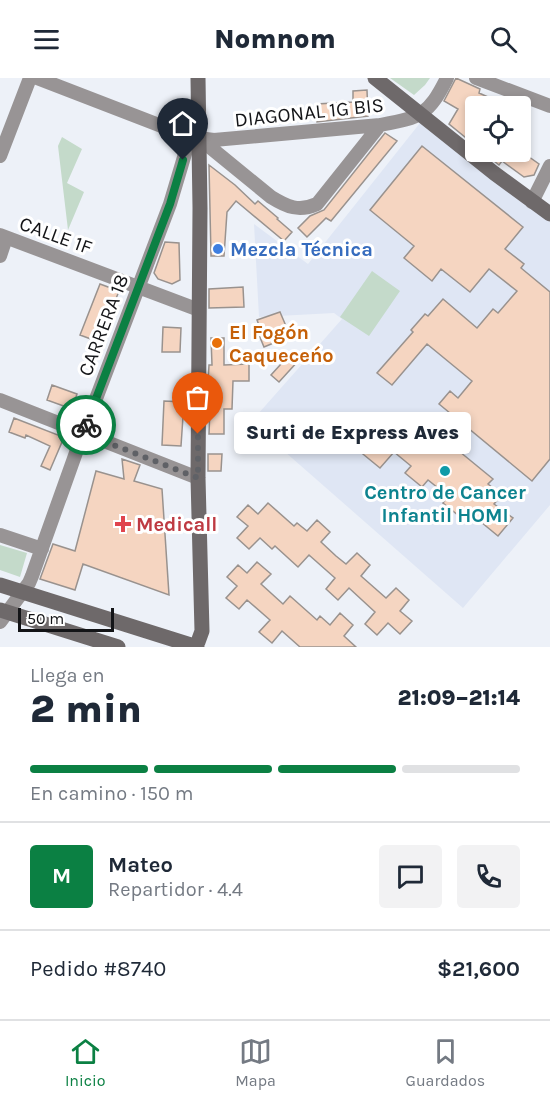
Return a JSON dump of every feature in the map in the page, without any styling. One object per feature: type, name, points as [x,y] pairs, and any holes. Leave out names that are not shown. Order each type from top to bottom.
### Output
[{"type":"street","points":[[0,156],[30,78]]},
{"type":"street","points":[[37,78],[195,138],[283,205],[292,208],[302,209],[317,204],[380,125]]},
{"type":"street","points":[[71,92],[75,78]]},
{"type":"street","points":[[0,585],[195,647],[201,638],[198,478],[199,310],[195,138],[198,78]]},
{"type":"street","points":[[375,78],[550,214]]},
{"type":"street","points":[[420,115],[435,102],[447,78]]},
{"type":"street","points":[[476,78],[550,106]]},
{"type":"street","name":"DIAGONAL 1G BIS","points":[[195,138],[226,140],[380,125],[420,115]]},
{"type":"street","name":"CARRERA 18","points":[[2,615],[29,583],[83,433],[195,138]]},
{"type":"street","points":[[532,202],[550,166]]},
{"type":"street","points":[[0,256],[3,236]]},
{"type":"street","name":"CALLE 1F","points":[[3,236],[199,310]]},
{"type":"street","points":[[0,400],[198,478]]},
{"type":"street","points":[[0,535],[42,549]]},
{"type":"street","points":[[2,615],[118,647]]},
{"type":"shaded area","points":[[420,123],[465,157],[465,162],[471,162],[550,222],[550,505],[463,608],[251,422],[342,319],[334,313],[259,317],[254,224],[308,264]]},
{"type":"green space","points":[[390,78],[430,78],[414,95]]},
{"type":"green space","points":[[62,137],[82,149],[67,183],[84,192],[68,230],[58,146]]},
{"type":"green space","points":[[372,271],[400,291],[369,336],[340,317]]},
{"type":"green space","points":[[0,545],[27,553],[20,577],[0,570]]},
{"type":"building","points":[[456,78],[480,89],[479,93],[486,96],[465,96],[465,137],[449,124],[458,109],[444,101]]},
{"type":"building","points":[[367,90],[368,116],[317,122],[316,104],[353,102],[353,91]]},
{"type":"building","points":[[385,133],[397,141],[331,221],[326,218],[307,237],[298,228],[310,216],[324,210]]},
{"type":"building","points":[[422,146],[523,227],[505,249],[524,264],[521,268],[550,292],[550,459],[532,481],[439,404],[450,391],[458,398],[472,381],[427,344],[392,385],[377,373],[413,332],[411,330],[425,314],[428,316],[443,299],[477,328],[493,309],[498,313],[517,291],[489,269],[470,292],[441,269],[432,281],[404,258],[414,246],[370,210]]},
{"type":"building","points":[[531,158],[539,164],[534,175],[524,177],[503,162],[531,162]]},
{"type":"building","points":[[209,165],[255,204],[258,201],[292,232],[284,241],[236,201],[227,212],[224,256],[211,256]]},
{"type":"building","points":[[165,242],[179,243],[180,280],[172,284],[158,279],[154,273]]},
{"type":"building","points":[[100,284],[119,291],[99,342],[80,335]]},
{"type":"building","points":[[243,287],[244,307],[209,308],[209,289]]},
{"type":"building","points":[[280,312],[286,326],[272,332],[276,342],[264,347],[259,335],[262,333],[257,320]]},
{"type":"building","points":[[163,327],[181,328],[180,352],[162,352]]},
{"type":"building","points":[[211,338],[224,338],[224,365],[249,364],[249,381],[233,381],[232,409],[224,409],[224,434],[209,434],[211,382],[208,382],[209,365],[212,365]]},
{"type":"building","points":[[291,353],[299,360],[279,382],[271,375]]},
{"type":"building","points":[[52,385],[77,394],[73,406],[69,408],[47,400]]},
{"type":"building","points":[[164,401],[184,402],[181,446],[162,445]]},
{"type":"building","points":[[14,418],[58,435],[62,442],[50,470],[41,466],[50,446],[26,435],[25,438],[9,432]]},
{"type":"building","name":"Centro de Cancer Infantil HOMI","points":[[417,423],[429,433],[432,429],[493,479],[488,484],[502,495],[494,504],[513,518],[498,536],[470,513],[464,520],[443,503],[448,496],[428,480],[422,487],[405,473],[411,466],[394,452],[380,468],[358,450],[378,427],[399,444]]},
{"type":"building","points":[[208,454],[222,454],[221,471],[208,471]]},
{"type":"building","name":"Medicall","points":[[122,459],[140,465],[134,481],[162,489],[169,595],[83,564],[75,590],[40,579],[53,544],[75,551],[96,471],[124,479]]},
{"type":"building","points":[[268,503],[294,526],[297,523],[307,531],[317,520],[330,532],[321,542],[336,556],[346,564],[357,553],[370,565],[361,576],[386,598],[396,588],[409,600],[400,611],[412,621],[400,634],[388,623],[377,635],[365,624],[375,612],[349,588],[338,600],[326,589],[335,578],[309,555],[298,567],[275,546],[272,549],[260,538],[249,549],[237,538],[248,526],[237,517],[248,505],[258,514]]},
{"type":"building","points":[[257,562],[271,574],[261,584],[283,604],[290,596],[317,620],[320,616],[330,625],[340,613],[353,625],[344,636],[356,647],[300,647],[282,631],[272,643],[259,632],[270,620],[247,600],[239,609],[226,598],[237,586],[227,577],[238,565],[247,573]]},
{"type":"way so far","points":[[86,425],[83,433],[198,478],[198,434]]},
{"type":"place","name":"Mezcla Técnica","points":[[218,249]]},
{"type":"place","name":"El Fogón Caqueceńo","points":[[217,343]]},
{"type":"place","name":"Surti de Express Aves","points":[[198,434]]},
{"type":"place","name":"Centro de Cancer Infantil HOMI","points":[[445,471]]},
{"type":"place","name":"Medicall","points":[[123,524]]},
{"type":"route","points":[[86,425],[170,204],[183,160]]}]
